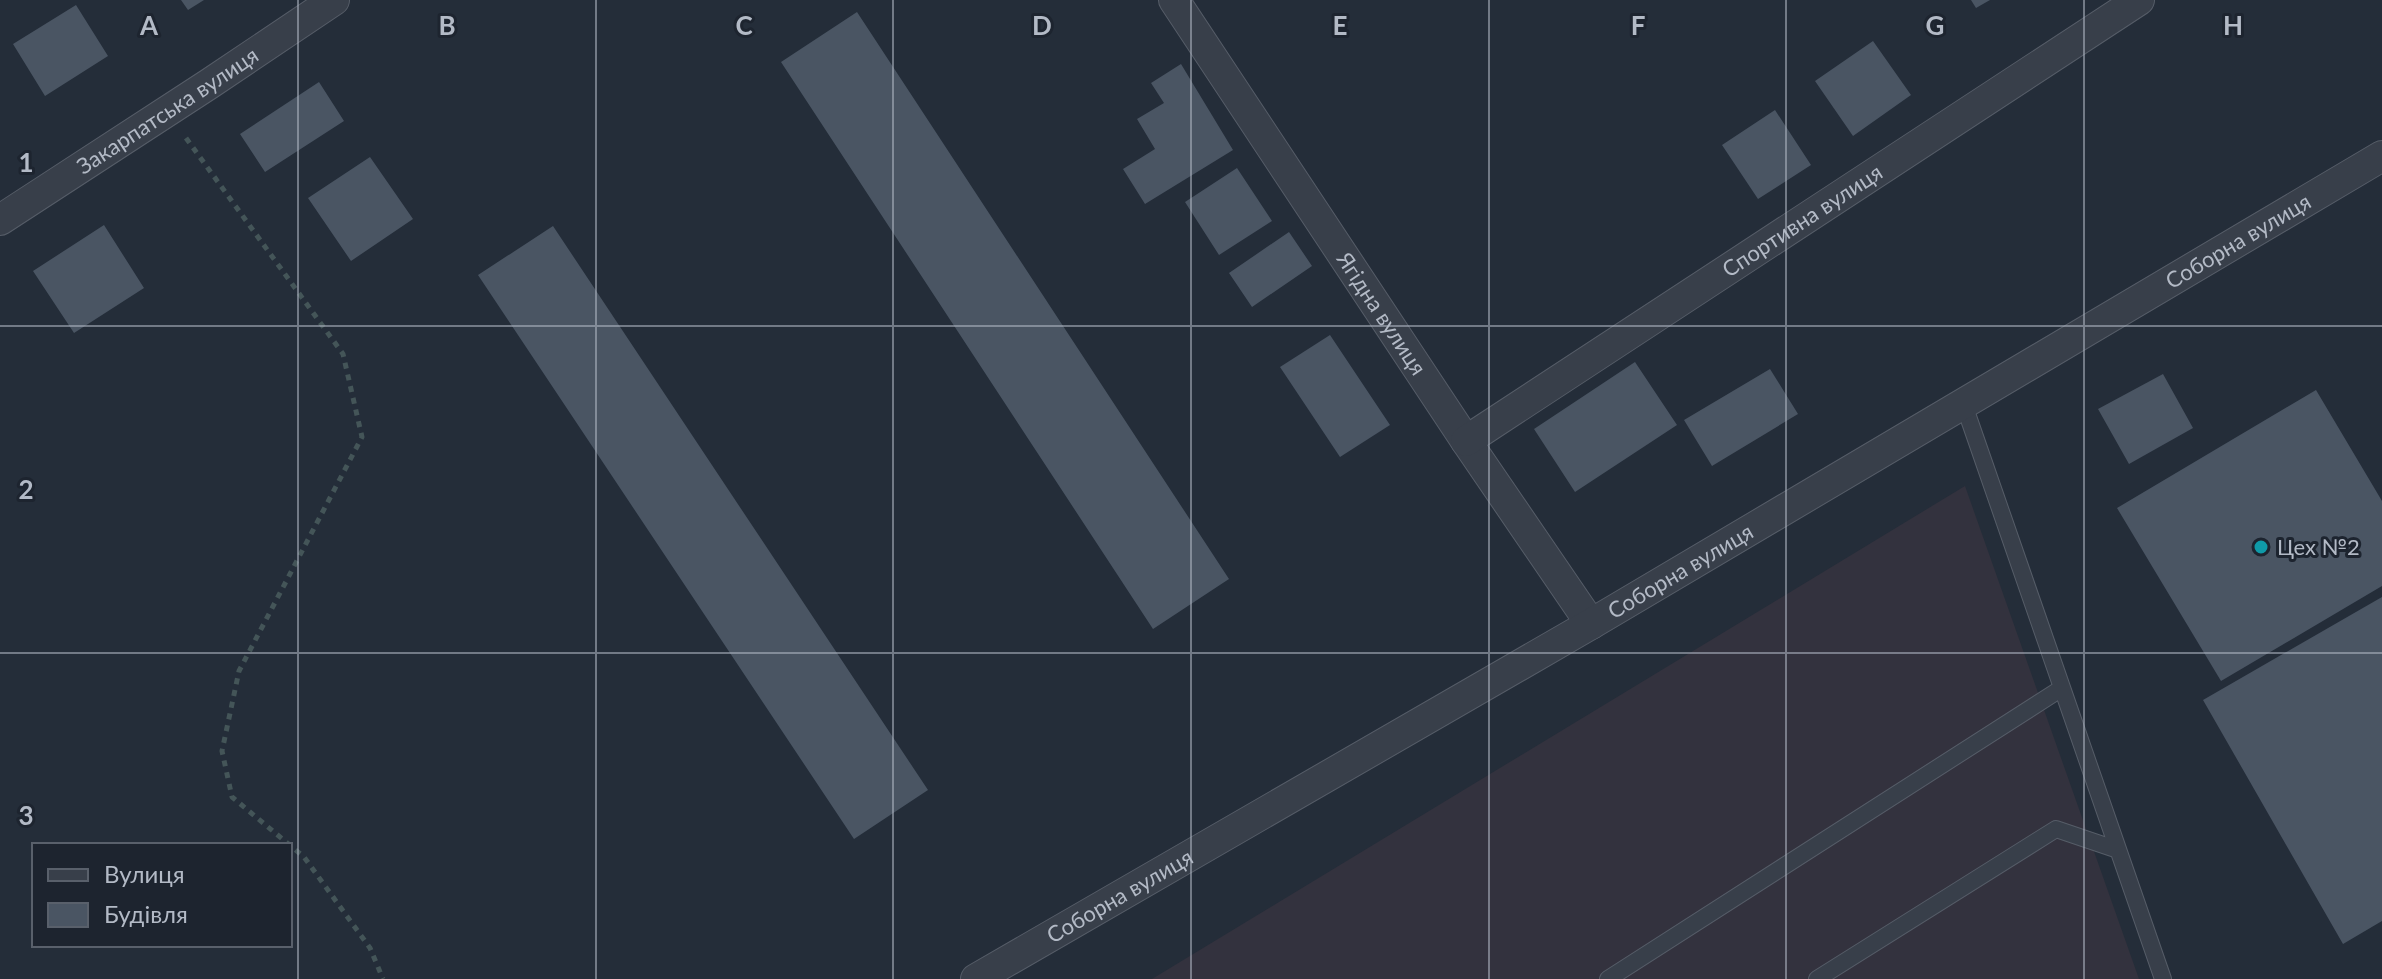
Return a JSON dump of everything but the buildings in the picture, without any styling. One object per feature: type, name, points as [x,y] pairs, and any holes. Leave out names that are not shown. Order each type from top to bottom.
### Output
[{"type":"street","name":"Закарпатська вулиця","points":[[0,220],[334,0]]},
{"type":"street","name":"Ягідна вулиця","points":[[1174,0],[1591,624]]},
{"type":"street","name":"Спортивна вулиця","points":[[1466,441],[2139,0]]},
{"type":"street","name":"Соборна вулиця","points":[[976,979],[1591,624],[2382,156]]},
{"type":"lane","points":[[1963,402],[2163,979]]},
{"type":"lane","points":[[1608,979],[2062,688]]},
{"type":"lane","points":[[1817,979],[2056,829],[2118,850]]},
{"type":"path","points":[[167,111],[343,354],[362,437],[239,671],[222,751],[232,797],[287,843]]},
{"type":"path","points":[[292,847],[304,857],[370,948],[383,979]]},
{"type":"shaded area","points":[[1965,486],[2139,979],[1152,979]]},
{"type":"place","name":"Цех №2","points":[[2261,547]]}]
